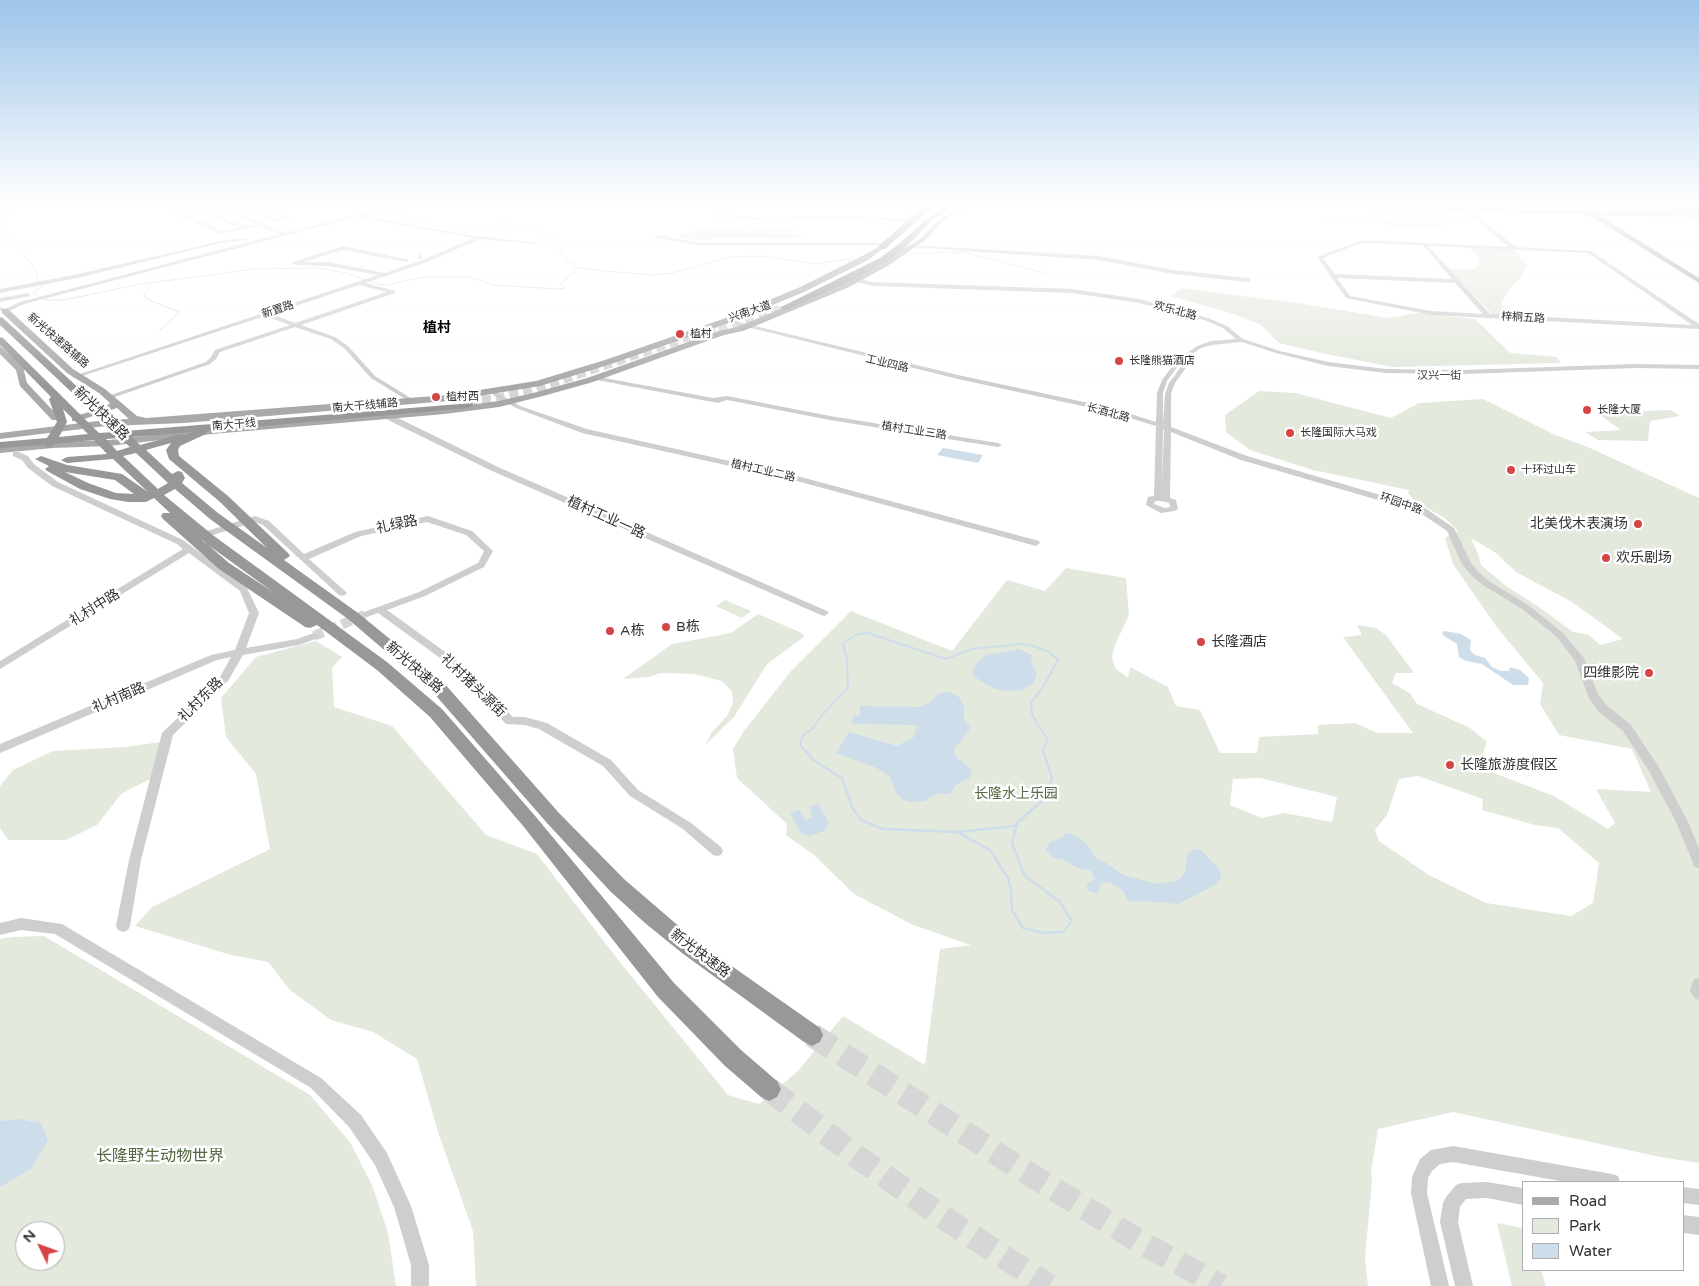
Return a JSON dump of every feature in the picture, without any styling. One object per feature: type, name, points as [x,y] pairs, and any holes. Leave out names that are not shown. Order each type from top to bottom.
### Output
[{"type":"highway","points":[[779,307],[837,284],[867,266]]},
{"type":"highway","name":"新光快速路","points":[[2,313],[24,344],[48,362],[154,464],[233,529],[318,590],[437,686],[553,818],[617,885],[652,917],[689,947],[812,1035]]},
{"type":"highway","name":"新光快速路","points":[[0,340],[138,478],[199,544],[382,666],[436,713],[530,822],[673,997],[726,1051],[769,1088]]},
{"type":"highway","points":[[52,392],[62,422],[48,450],[52,456],[72,461],[104,458],[202,432]]},
{"type":"highway","points":[[4,448],[29,452],[36,460],[70,480],[108,494],[154,501],[172,488],[179,478],[177,472],[159,458],[100,403],[80,393]]},
{"type":"highway","name":"南大干线","points":[[4,448],[213,422],[468,402]]},
{"type":"highway","name":"南大干线","points":[[4,448],[110,435],[468,402]]},
{"type":"highway","points":[[184,420],[213,422]]},
{"type":"highway","points":[[202,432],[176,444],[171,455],[252,524],[318,590]]},
{"type":"highway","points":[[53,444],[110,435]]},
{"type":"highway","points":[[154,501],[162,486],[138,463],[135,457],[138,452],[155,444]]},
{"type":"highway","points":[[36,460],[64,468],[118,477],[154,501],[169,518],[199,544]]},
{"type":"main road","name":"兴南大道","points":[[722,326],[824,280],[848,266]]},
{"type":"main road","name":"兴南大道","points":[[702,329],[722,326],[744,327],[856,280],[879,266]]},
{"type":"main road","points":[[1670,266],[1699,286]]},
{"type":"main road","points":[[1674,266],[1699,281]]},
{"type":"main road","points":[[1686,266],[1699,275]]},
{"type":"main road","points":[[754,310],[754,315],[774,316]]},
{"type":"main road","name":"新光快速路辅路","points":[[2,313],[70,371],[113,400],[135,418],[145,421]]},
{"type":"main road","name":"南大干线辅路","points":[[0,436],[92,424],[468,402],[508,402],[555,390],[694,344],[722,326]]},
{"type":"main road","name":"南大干线辅路","points":[[4,448],[53,444],[109,443],[468,402],[492,392],[543,382],[702,329]]},
{"type":"main road","points":[[679,337],[692,339],[694,344]]},
{"type":"main road","points":[[0,349],[20,369],[24,384],[55,418],[62,421],[109,409],[114,406],[113,400]]},
{"type":"main road","points":[[543,382],[542,388],[555,390]]},
{"type":"main road","points":[[15,434],[39,428],[55,418]]},
{"type":"street","points":[[0,291],[120,266]]},
{"type":"street","points":[[0,300],[15,298],[142,266]]},
{"type":"street","points":[[2,313],[22,303],[158,266]]},
{"type":"street","points":[[339,266],[385,274]]},
{"type":"street","name":"新置路","points":[[74,377],[407,266]]},
{"type":"street","points":[[1141,266],[1173,272],[1248,280]]},
{"type":"street","points":[[1326,266],[1333,276],[1457,281]]},
{"type":"street","points":[[1444,266],[1488,316]]},
{"type":"street","points":[[1610,266],[1699,327]]},
{"type":"street","name":"梓桐五路","points":[[1333,276],[1348,298],[1431,312],[1699,327]]},
{"type":"street","name":"欢乐北路","points":[[856,280],[872,284],[1072,291],[1139,302],[1206,319],[1224,327],[1239,342]]},
{"type":"street","points":[[113,400],[208,363],[214,358],[217,351],[393,292],[361,282]]},
{"type":"street","points":[[265,314],[333,338],[346,347],[373,376],[412,401]]},
{"type":"street","name":"工业四路","points":[[744,327],[1057,400]]},
{"type":"street","points":[[1223,341],[1230,337],[1231,334],[1224,327]]},
{"type":"street","name":"汉兴一街","points":[[1159,428],[1160,393],[1164,381],[1179,361],[1199,347],[1223,341],[1239,342],[1328,364],[1386,371],[1464,372],[1635,366],[1699,367]]},
{"type":"street","name":"汉兴一街","points":[[1168,431],[1168,394],[1172,383],[1187,363],[1204,352],[1222,345],[1239,342],[1300,361],[1395,376],[1472,376],[1642,370],[1699,371]]},
{"type":"street","points":[[102,368],[112,373]]},
{"type":"street","name":"植村工业三路","points":[[599,380],[819,420],[830,418],[998,445]]},
{"type":"street","name":"植村工业二路","points":[[492,392],[518,407],[585,431],[798,479],[1036,543]]},
{"type":"street","name":"长酒北路","points":[[1057,400],[1159,428]]},
{"type":"street","name":"植村工业一路","points":[[391,418],[494,469],[824,613]]},
{"type":"street","points":[[1159,428],[1162,498],[1168,431]]},
{"type":"street","name":"环园中路","points":[[1159,428],[1222,455],[1429,514],[1440,521],[1451,530],[1467,564],[1475,574],[1486,583],[1526,607],[1560,635],[1580,660],[1593,695],[1602,708],[1626,728],[1654,769],[1682,822],[1699,863]]},
{"type":"street","name":"礼村东路","points":[[36,460],[55,484],[180,542],[199,544],[244,590],[254,613],[239,653],[224,679],[168,733],[135,860],[123,926]]},
{"type":"street","name":"礼绿路","points":[[303,558],[358,534],[428,518],[469,533],[489,551],[481,565],[422,594],[367,614]]},
{"type":"street","points":[[180,542],[255,519],[266,523],[342,593]]},
{"type":"street","name":"礼村中路","points":[[0,666],[199,544]]},
{"type":"street","name":"礼村猪头源街","points":[[380,609],[451,661],[510,721],[525,721],[543,726],[607,763],[634,793],[687,826],[718,852]]},
{"type":"street","points":[[239,653],[299,642],[314,636]]},
{"type":"street","name":"礼村南路","points":[[0,749],[215,657],[239,653]]},
{"type":"street","points":[[0,929],[21,924],[57,928],[316,1084],[355,1121],[381,1159],[402,1206],[420,1265],[420,1286]]},
{"type":"street","points":[[1699,984],[1697,990],[1699,993]]},
{"type":"street","points":[[1440,1286],[1419,1193],[1420,1176],[1426,1165],[1437,1156],[1453,1154],[1606,1181]]},
{"type":"street","points":[[1464,1286],[1449,1222],[1452,1203],[1462,1191],[1487,1190],[1522,1197]]},
{"type":"street","points":[[1684,1195],[1699,1196]]},
{"type":"street","points":[[1684,1224],[1699,1226]]},
{"type":"green space","points":[[1477,266],[1527,266],[1522,276],[1510,288],[1501,304],[1514,315],[1493,315],[1448,269],[1475,269]]},
{"type":"green space","points":[[1181,288],[1304,304],[1388,318],[1419,313],[1475,319],[1510,353],[1557,357],[1561,363],[1393,367],[1321,353],[1279,343],[1261,325],[1234,314],[1171,296]]},
{"type":"green space","name":"长隆水上乐园","points":[[1259,391],[1295,393],[1391,418],[1419,403],[1483,399],[1553,434],[1590,448],[1699,498],[1699,1163],[1660,1157],[1453,1112],[1378,1129],[1371,1171],[1372,1182],[1365,1258],[1368,1286],[476,1286],[473,1231],[439,1135],[417,1059],[373,1032],[331,1020],[290,990],[268,962],[231,955],[135,926],[152,907],[270,849],[256,774],[226,737],[221,698],[256,657],[316,641],[342,657],[332,668],[334,707],[392,726],[486,835],[537,854],[619,961],[728,1095],[759,1104],[798,1071],[843,1016],[925,1065],[940,949],[971,945],[913,925],[854,894],[814,855],[786,835],[787,824],[737,778],[733,749],[744,731],[791,671],[851,611],[952,651],[1007,580],[1045,591],[1066,568],[1126,578],[1129,615],[1115,645],[1112,657],[1115,668],[1128,678],[1130,667],[1168,687],[1176,706],[1200,710],[1220,753],[1257,753],[1259,737],[1318,734],[1318,725],[1355,723],[1377,733],[1413,733],[1343,637],[1362,635],[1357,625],[1376,628],[1386,635],[1414,673],[1396,673],[1392,683],[1410,693],[1417,704],[1470,728],[1487,742],[1478,767],[1554,796],[1608,829],[1615,823],[1596,789],[1651,792],[1632,749],[1559,735],[1540,704],[1543,683],[1496,626],[1453,564],[1445,538],[1458,531],[1446,519],[1415,501],[1408,493],[1409,490],[1313,470],[1250,450],[1226,432],[1225,415]],"holes":[[[1471,538],[1496,553],[1516,572],[1572,602],[1623,639],[1600,645],[1589,635],[1573,632],[1506,586],[1481,565]],[[1418,776],[1483,799],[1482,810],[1535,825],[1558,828],[1599,863],[1593,903],[1571,916],[1486,903],[1429,875],[1379,841],[1375,830],[1387,815],[1399,779]],[[1260,778],[1337,797],[1332,822],[1284,813],[1262,818],[1230,805],[1233,779]]]},
{"type":"green space","points":[[1670,410],[1680,416],[1650,421],[1648,441],[1598,440],[1585,432],[1621,430],[1597,413]]},
{"type":"green space","points":[[725,600],[751,611],[742,618],[716,606]]},
{"type":"green space","points":[[758,614],[802,633],[804,637],[767,664],[734,717],[705,745],[712,732],[727,716],[733,703],[732,691],[722,681],[694,674],[661,673],[648,677],[623,679],[672,644],[731,633]]},
{"type":"green space","points":[[161,742],[154,777],[121,794],[97,825],[66,840],[8,840],[0,828],[0,786],[13,770],[53,751],[125,747]]},
{"type":"green space","name":"长隆野生动物世界","points":[[44,936],[310,1095],[350,1142],[372,1185],[388,1233],[396,1286],[0,1286],[0,939]]},
{"type":"green space","points":[[1497,1223],[1522,1228],[1522,1271],[1541,1271],[1546,1286],[1512,1286]]},
{"type":"water","points":[[943,448],[983,455],[978,463],[937,455]]},
{"type":"water","points":[[1442,632],[1461,634],[1471,640],[1470,650],[1475,655],[1485,658],[1492,667],[1501,671],[1508,671],[1511,667],[1520,670],[1529,678],[1528,685],[1513,685],[1482,664],[1466,661],[1459,657],[1457,644],[1444,636]]},
{"type":"water","points":[[1019,649],[1032,655],[1031,663],[1037,674],[1034,682],[1022,690],[995,689],[972,674],[976,664],[986,655]]},
{"type":"water","points":[[948,692],[959,697],[965,708],[963,718],[970,727],[954,749],[955,756],[970,768],[972,773],[969,778],[956,785],[950,794],[937,794],[924,801],[909,802],[902,799],[896,793],[890,777],[877,768],[836,753],[849,732],[897,746],[914,737],[917,725],[852,724],[853,716],[860,716],[860,706],[920,707],[930,702],[939,693]]},
{"type":"water","points":[[818,804],[829,823],[824,831],[809,836],[801,833],[790,813],[800,810],[805,820],[812,818],[810,807]]},
{"type":"water","points":[[1067,833],[1086,843],[1097,859],[1105,862],[1123,875],[1158,884],[1176,881],[1181,878],[1185,871],[1187,854],[1195,849],[1201,850],[1219,869],[1221,874],[1220,880],[1215,885],[1178,904],[1146,901],[1129,902],[1122,890],[1109,882],[1101,883],[1099,891],[1094,893],[1087,890],[1087,884],[1094,880],[1095,877],[1090,870],[1080,869],[1061,859],[1054,859],[1046,850],[1050,842],[1059,839]]},
{"type":"water","points":[[19,1119],[41,1123],[48,1141],[31,1169],[0,1187],[0,1121]]},
{"type":"waterway","points":[[33,266],[38,281],[42,282]]},
{"type":"waterway","points":[[578,268],[651,275],[672,273],[697,266]]},
{"type":"waterway","points":[[1017,266],[1045,273]]},
{"type":"waterway","points":[[46,284],[33,293],[47,300],[64,300],[141,284],[255,269],[318,268],[346,273],[376,284],[387,285],[423,277],[470,277],[493,285],[559,289],[565,288],[561,283],[578,268]]},
{"type":"waterway","points":[[150,285],[144,296],[149,300],[179,312],[159,331]]},
{"type":"waterway","points":[[807,753],[800,745],[803,735],[812,729],[822,715],[848,688],[847,660],[843,643],[858,634],[868,633],[946,659],[972,649],[1020,644],[1033,646],[1049,652],[1058,660],[1042,689],[1031,702],[1032,715],[1048,740],[1043,750],[1044,753]]},
{"type":"waterway","points":[[806,751],[813,760],[842,778],[852,807],[861,820],[883,829],[958,832],[1014,826],[1046,797],[1052,778],[1043,751]]},
{"type":"waterway","points":[[959,833],[990,850],[1008,878],[1011,889],[1012,910],[1023,928],[1044,933],[1063,932],[1072,921],[1059,901],[1025,876],[1012,843],[1017,824]]},
{"type":"tunnel","points":[[706,336],[783,308]]},
{"type":"tunnel","points":[[468,400],[495,399],[535,389],[715,328]]},
{"type":"tunnel","points":[[314,636],[367,614]]},
{"type":"tunnel","points":[[812,1035],[1021,1169],[1144,1244],[1221,1286]]},
{"type":"tunnel","points":[[769,1089],[856,1156],[959,1228],[1049,1286]]},
{"type":"place","name":"植村","points":[[680,334]]},
{"type":"place","name":"长隆熊猫酒店","points":[[1119,361]]},
{"type":"place","name":"植村西","points":[[436,397]]},
{"type":"place","name":"长隆大厦","points":[[1587,410]]},
{"type":"place","name":"长隆国际大马戏","points":[[1290,433]]},
{"type":"place","name":"十环过山车","points":[[1511,470]]},
{"type":"place","name":"北美伐木表演场","points":[[1638,524]]},
{"type":"place","name":"欢乐剧场","points":[[1606,558]]},
{"type":"place","name":"B栋","points":[[666,627]]},
{"type":"place","name":"A栋","points":[[610,631]]},
{"type":"place","name":"长隆酒店","points":[[1201,642]]},
{"type":"place","name":"四维影院","points":[[1649,673]]},
{"type":"place","name":"长隆旅游度假区","points":[[1450,765]]},
{"type":"district","name":"植村","points":[[437,328]]}]
